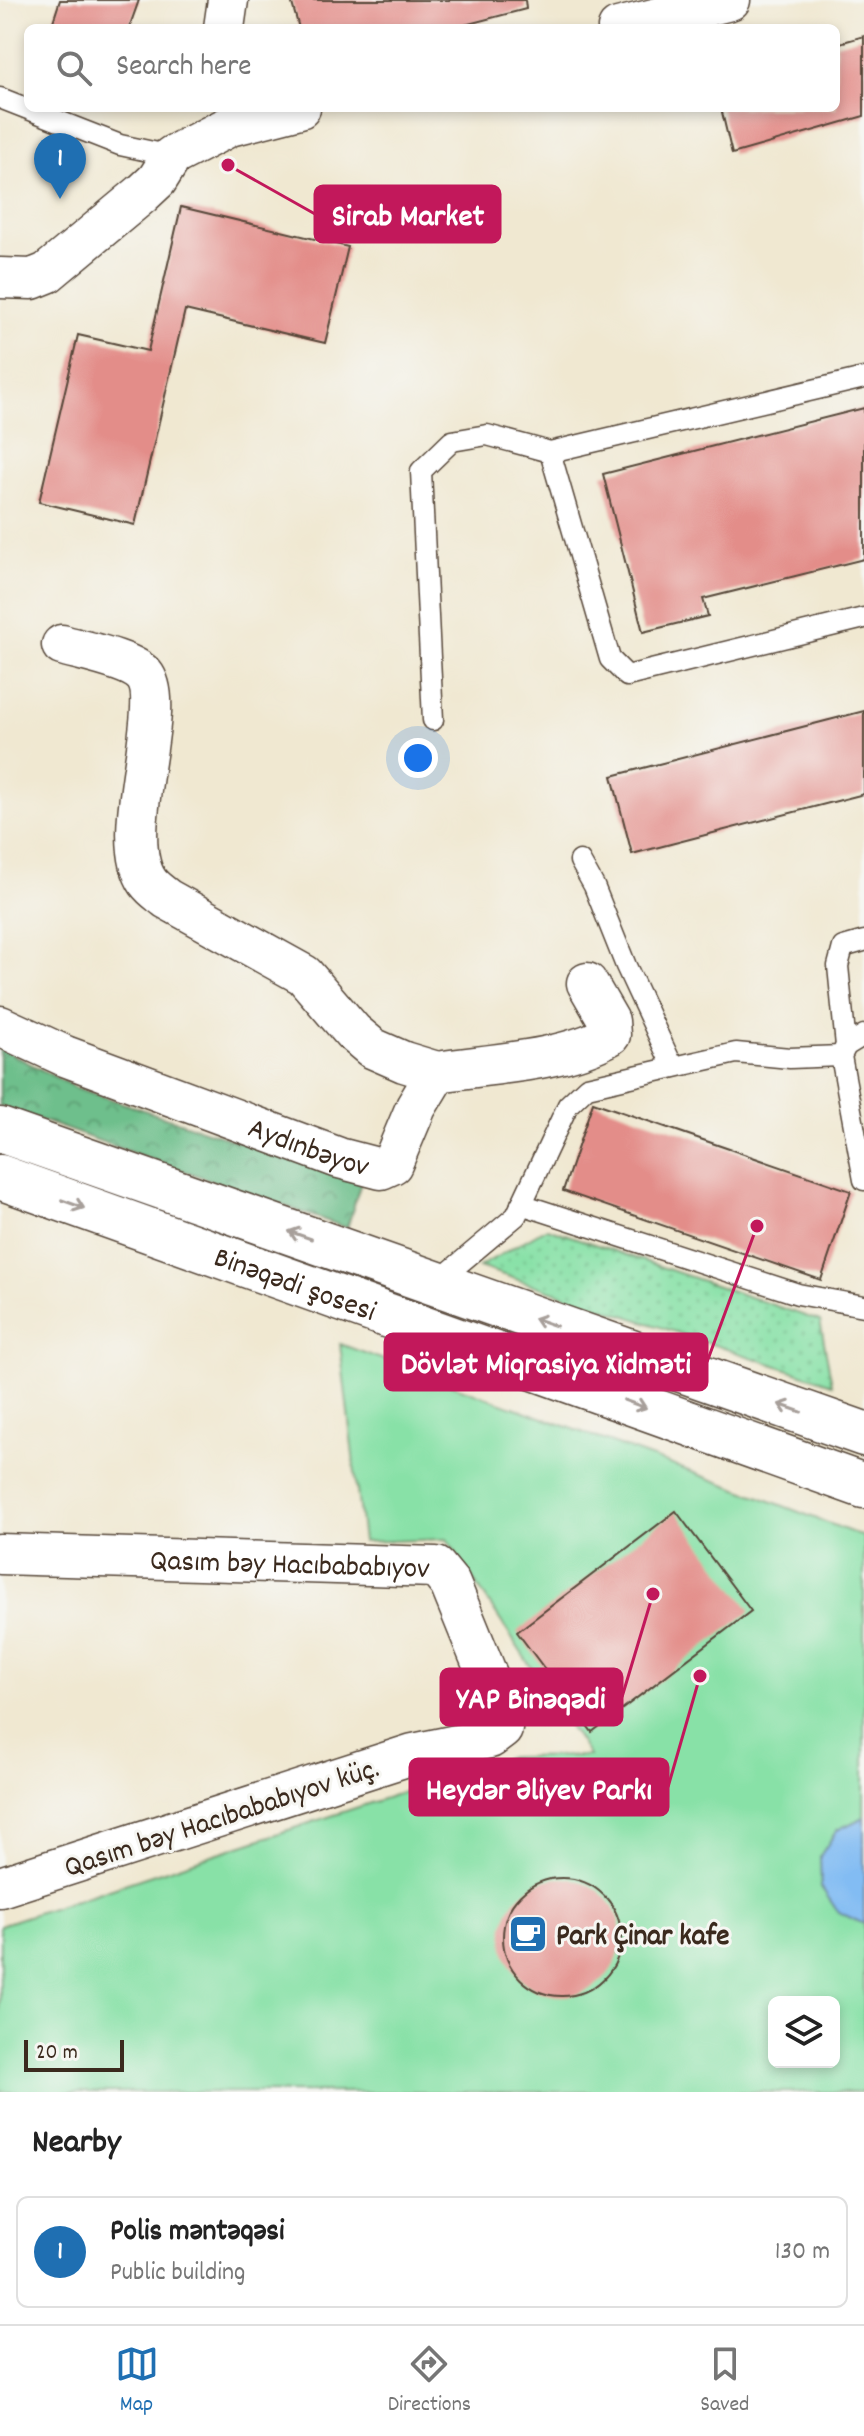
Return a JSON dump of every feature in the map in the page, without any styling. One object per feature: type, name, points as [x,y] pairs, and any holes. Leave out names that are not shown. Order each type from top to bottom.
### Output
[{"type":"main road","name":"Binəqədi şosesi","points":[[0,1130],[862,1428]]},
{"type":"main road","name":"Binəqədi şosesi","points":[[0,1177],[864,1486]]},
{"type":"street","points":[[225,24],[228,0]]},
{"type":"street","points":[[634,24],[730,0]]},
{"type":"street","points":[[0,278],[32,279],[47,273],[157,180],[172,156],[228,117],[268,112]]},
{"type":"street","points":[[62,645],[130,666],[145,676],[152,700],[138,815],[139,859],[148,882],[167,899],[304,975],[353,1032],[372,1048],[437,1072],[567,1052],[594,1044],[610,1035],[609,1021],[587,983]]},
{"type":"street","name":"Aydınbəyov","points":[[0,1026],[94,1067],[339,1158],[381,1169],[392,1164],[416,1107],[437,1072]]},
{"type":"street","name":"Qasım bəy Hacıbababıyov","points":[[0,1554],[436,1567],[450,1584],[503,1714],[502,1729],[490,1738]]},
{"type":"street","name":"Qasım bəy Hacıbababıyov küç.","points":[[0,1887],[413,1754],[490,1738]]},
{"type":"lane","points":[[0,98],[24,107]]},
{"type":"lane","points":[[36,112],[120,145],[172,156]]},
{"type":"lane","points":[[433,720],[421,471],[452,441],[487,435],[550,452],[864,378]]},
{"type":"lane","points":[[550,452],[610,659],[627,676],[864,618]]},
{"type":"lane","points":[[580,861],[594,886],[626,966],[673,1067]]},
{"type":"lane","points":[[864,941],[843,947],[838,966],[864,1180]]},
{"type":"lane","points":[[436,1283],[516,1216],[568,1105],[587,1087],[736,1053],[790,1058],[850,1046]]},
{"type":"lane","points":[[521,1204],[798,1294],[864,1306]]},
{"type":"green space","points":[[0,1048],[74,1087],[361,1182],[347,1228],[0,1106]]},
{"type":"green space","points":[[547,1228],[820,1321],[832,1384],[479,1267]]},
{"type":"green space","points":[[340,1344],[864,1537],[864,2092],[0,2092],[0,1925],[510,1757],[589,1756],[447,1539],[363,1542]]},
{"type":"water","points":[[864,1817],[864,1924],[838,1912],[821,1887],[820,1856],[837,1830]]},
{"type":"building","points":[[60,0],[139,0],[130,24],[52,24]]},
{"type":"building","points":[[291,0],[525,0],[526,9],[468,24],[298,24]]},
{"type":"building","points":[[864,36],[864,116],[732,154],[722,112],[840,112],[840,43]]},
{"type":"building","points":[[181,207],[348,247],[325,343],[185,310],[135,525],[39,502],[78,335],[148,351]]},
{"type":"building","points":[[864,408],[864,559],[703,599],[708,616],[643,632],[603,474]]},
{"type":"building","points":[[864,711],[864,794],[632,854],[612,776]]},
{"type":"building","points":[[593,1102],[851,1191],[821,1280],[563,1191]]},
{"type":"building","points":[[676,1511],[751,1611],[592,1732],[517,1632]]},
{"type":"building","points":[[562,1878],[585,1882],[604,1895],[617,1914],[621,1937],[617,1960],[604,1979],[585,1992],[562,1996],[539,1992],[520,1979],[507,1960],[503,1937],[507,1914],[520,1895],[539,1882]]},
{"type":"place","name":"Sirab Market","points":[[228,165]]},
{"type":"place","name":"Polis məntəqəsi","points":[[60,199]]},
{"type":"place","name":"Dövlət Miqrasiya Xidməti","points":[[757,1226]]},
{"type":"place","name":"YAP Binəqədi","points":[[653,1594]]},
{"type":"place","name":"Heydər Əliyev Parkı","points":[[700,1676]]},
{"type":"place","name":"Park Çinar kafe","points":[[528,1934]]}]
